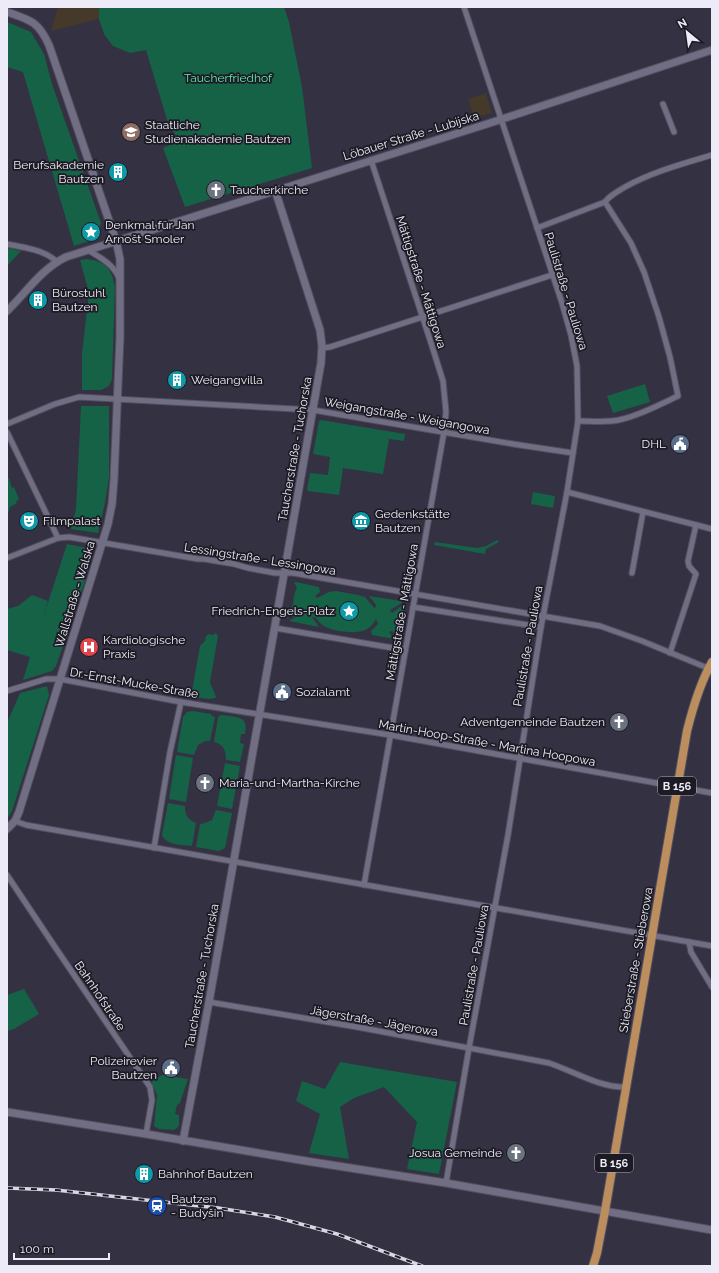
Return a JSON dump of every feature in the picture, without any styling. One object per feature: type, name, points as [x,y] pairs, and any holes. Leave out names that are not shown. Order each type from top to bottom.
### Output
[{"type":"main road","name":"Stieberstraße - Stieberowa","points":[[593,1266],[605,1212],[677,787],[691,714],[711,666]]},
{"type":"street","name":"Paulistraße - Pauliowa","points":[[446,1183],[508,835],[542,616],[567,492],[578,421],[577,366],[571,335],[502,119],[464,7]]},
{"type":"street","name":"Wallstraße - Walska","points":[[7,12],[39,26],[45,37],[120,254],[118,399],[112,504],[108,524],[30,778],[15,821],[7,829]]},
{"type":"street","name":"Löbauer Straße - Lubijska","points":[[8,308],[15,303],[45,272],[57,262],[66,258],[275,190],[502,119],[712,50]]},
{"type":"street","points":[[663,104],[674,132]]},
{"type":"street","points":[[537,228],[605,202],[609,196],[635,182],[661,171],[712,155]]},
{"type":"street","name":"Mättigstraße - Mättigowa","points":[[364,885],[444,432],[446,412],[444,390],[432,346],[371,160]]},
{"type":"street","name":"Taucherstraße - Tuchorska","points":[[183,1140],[209,1002],[258,715],[275,628],[322,348],[320,330],[275,190]]},
{"type":"street","points":[[578,421],[613,421],[634,415],[678,396],[670,357],[644,272],[631,243],[605,202]]},
{"type":"street","points":[[7,244],[40,251],[51,256],[57,262]]},
{"type":"street","name":"Wallstraße - Walska","points":[[88,250],[106,261],[111,266],[117,274],[120,283]]},
{"type":"street","points":[[322,348],[330,347],[552,275]]},
{"type":"street","name":"Weigangstraße - Weigangowa","points":[[7,424],[55,404],[79,396],[312,410],[573,453]]},
{"type":"street","points":[[7,432],[58,538],[7,558]]},
{"type":"street","points":[[567,492],[712,529]]},
{"type":"street","points":[[632,573],[643,512]]},
{"type":"street","points":[[670,653],[696,574],[689,566],[688,561],[696,525]]},
{"type":"street","name":"Lessingstraße - Lessingowa","points":[[58,538],[70,537],[198,559],[227,562],[248,568],[415,594],[600,626],[670,653],[711,666]]},
{"type":"street","points":[[413,607],[541,627]]},
{"type":"street","points":[[275,628],[405,650]]},
{"type":"street","name":"Dr.-Ernst-Mucke-Straße","points":[[7,691],[46,679],[60,679],[258,715]]},
{"type":"street","points":[[154,848],[170,752],[181,702]]},
{"type":"street","name":"Martin-Hoop-Straße - Martina Hoopowa","points":[[258,715],[390,735],[712,793]]},
{"type":"street","points":[[15,821],[26,825],[154,848],[712,946]]},
{"type":"street","name":"Bahnhofstraße","points":[[7,875],[150,1087],[152,1100],[146,1134]]},
{"type":"street","points":[[688,942],[712,987]]},
{"type":"street","name":"Jägerstraße - Jägerowa","points":[[209,1002],[357,1027],[549,1063],[603,1084],[613,1087],[626,1087]]},
{"type":"street","points":[[7,1112],[446,1183],[712,1230]]},
{"type":"shaded area","points":[[58,7],[99,7],[99,19],[51,31]]},
{"type":"shaded area","points":[[486,93],[492,113],[474,118],[468,99]]},
{"type":"green space","name":"Taucherfriedhof","points":[[99,7],[284,7],[289,22],[302,87],[312,168],[185,207],[163,148],[179,141],[168,123],[146,50],[130,53],[113,46],[104,34],[99,19]]},
{"type":"green space","points":[[7,22],[31,32],[44,54],[52,84],[101,223],[96,239],[74,246],[23,72],[7,67]]},
{"type":"green space","points":[[7,248],[21,251],[7,266]]},
{"type":"green space","points":[[87,259],[99,262],[107,267],[112,275],[115,287],[112,379],[109,386],[101,390],[82,390],[82,353],[89,293],[80,260]]},
{"type":"green space","points":[[645,384],[650,402],[613,413],[607,396]]},
{"type":"green space","points":[[81,406],[109,406],[109,478],[98,533],[71,529],[76,509]]},
{"type":"green space","points":[[321,420],[405,434],[404,441],[389,439],[383,474],[343,468],[339,495],[308,491],[310,473],[328,475],[330,457],[313,454],[319,421]]},
{"type":"green space","points":[[7,478],[9,478],[12,488],[14,487],[19,499],[16,502],[17,503],[10,507],[8,514],[7,514]]},
{"type":"green space","points":[[533,492],[555,496],[553,508],[531,504]]},
{"type":"green space","points":[[497,540],[499,542],[486,549],[485,554],[434,545],[435,542],[477,548],[486,546]]},
{"type":"green space","points":[[67,544],[93,549],[84,584],[56,666],[52,671],[23,680],[30,657],[7,650],[7,609],[18,606],[32,595],[48,601],[43,618]]},
{"type":"green space","points":[[296,582],[319,587],[320,592],[315,596],[317,598],[329,592],[336,591],[358,595],[365,597],[375,609],[376,605],[369,596],[401,601],[402,603],[390,610],[392,613],[403,605],[406,606],[401,617],[404,618],[399,637],[398,638],[392,631],[389,632],[394,639],[372,635],[371,631],[378,624],[376,619],[373,624],[365,630],[355,632],[330,629],[321,624],[315,617],[312,617],[319,627],[289,621],[296,617],[290,616],[288,613],[293,604],[297,587],[294,583]]},
{"type":"green space","points":[[216,633],[218,636],[210,682],[216,697],[210,699],[191,697],[200,646],[205,641],[206,636]]},
{"type":"green space","points":[[47,686],[49,695],[12,811],[7,819],[7,723],[20,693]]},
{"type":"green space","points":[[193,711],[211,714],[215,717],[210,741],[205,741],[198,745],[194,755],[177,752],[183,717],[187,712]]},
{"type":"green space","points":[[221,715],[240,718],[245,723],[245,734],[241,734],[240,743],[244,744],[240,762],[226,760],[223,748],[220,744],[214,742],[218,717]]},
{"type":"green space","points":[[176,755],[193,758],[186,802],[169,799]]},
{"type":"green space","points":[[225,763],[240,766],[232,809],[217,806]]},
{"type":"green space","points":[[168,803],[185,806],[187,816],[190,820],[196,823],[192,846],[170,843],[162,835]]},
{"type":"green space","points":[[216,810],[232,813],[225,848],[219,851],[196,847],[200,824],[212,820]]},
{"type":"green space","points":[[24,989],[39,1014],[14,1029],[7,1031],[7,995]]},
{"type":"green space","points":[[340,1062],[457,1082],[439,1174],[407,1169],[417,1122],[384,1087],[354,1098],[340,1107],[349,1159],[309,1153],[320,1114],[296,1101],[302,1081],[325,1089]]},
{"type":"green space","points":[[162,1075],[188,1079],[180,1103],[177,1105],[175,1114],[179,1115],[179,1126],[174,1130],[159,1129],[154,1126],[157,1095],[151,1082]]},
{"type":"railway","points":[[7,1188],[56,1190],[218,1208],[275,1217],[337,1234],[422,1266]]},
{"type":"place","name":"Staatliche Studienakademie Bautzen","points":[[131,132]]},
{"type":"place","name":"Berufsakademie Bautzen","points":[[118,172]]},
{"type":"place","name":"Taucherkirche","points":[[216,190]]},
{"type":"place","name":"Denkmal für Jan Arnošt Smoler","points":[[91,232]]},
{"type":"place","name":"Bürostuhl Bautzen","points":[[38,300]]},
{"type":"place","name":"Weigangvilla","points":[[177,380]]},
{"type":"place","name":"DHL","points":[[680,444]]},
{"type":"place","name":"Filmpalast","points":[[29,521]]},
{"type":"place","name":"Gedenkstätte Bautzen","points":[[361,521]]},
{"type":"place","name":"Friedrich-Engels-Platz","points":[[349,611]]},
{"type":"place","name":"Kardiologische Praxis","points":[[89,647]]},
{"type":"place","name":"Sozialamt","points":[[282,692]]},
{"type":"place","name":"Adventgemeinde Bautzen","points":[[619,722]]},
{"type":"place","name":"Maria-und-Martha-Kirche","points":[[205,783]]},
{"type":"place","name":"Polizeirevier Bautzen","points":[[171,1068]]},
{"type":"place","name":"Josua Gemeinde","points":[[516,1153]]},
{"type":"place","name":"Bahnhof Bautzen","points":[[144,1174]]},
{"type":"place","name":"Bautzen - Budyšin","points":[[157,1206]]}]
